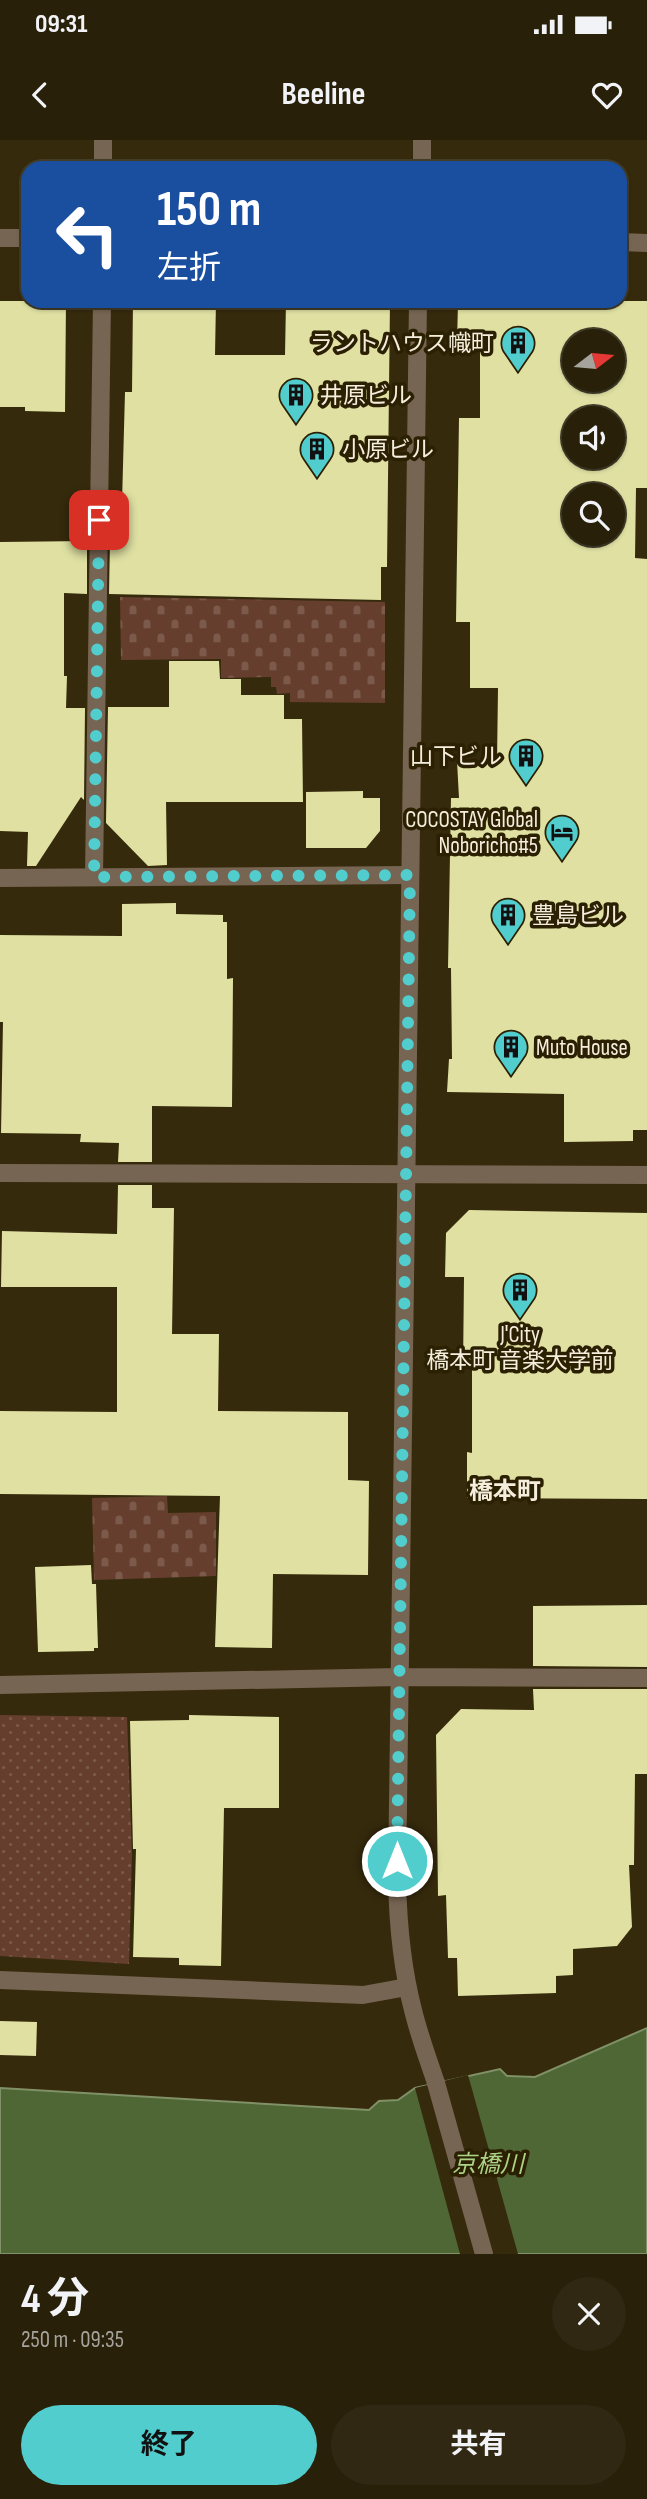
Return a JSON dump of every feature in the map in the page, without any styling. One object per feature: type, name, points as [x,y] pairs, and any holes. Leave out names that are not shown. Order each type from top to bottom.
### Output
[{"type":"street","points":[[103,140],[103,161]]},
{"type":"street","points":[[422,140],[422,161]]},
{"type":"street","points":[[0,238],[21,237]]},
{"type":"street","points":[[627,242],[647,243]]},
{"type":"street","points":[[94,877],[102,308]]},
{"type":"street","points":[[418,308],[398,1678],[398,1917],[413,2012],[484,2254]]},
{"type":"street","points":[[0,878],[410,875]]},
{"type":"street","points":[[0,1173],[647,1175]]},
{"type":"street","points":[[0,1685],[398,1678],[647,1678]]},
{"type":"street","points":[[0,1980],[363,1995],[407,1987]]},
{"type":"green space","points":[[120,597],[385,602],[385,703],[290,702],[290,693],[277,694],[276,687],[271,687],[271,677],[221,678],[221,659],[121,660]]},
{"type":"green space","points":[[167,1496],[168,1513],[216,1512],[216,1576],[94,1580],[92,1498]]},
{"type":"green space","points":[[0,1715],[127,1717],[132,1855],[129,1964],[0,1956]]},
{"type":"water","name":"京橋川","points":[[647,2028],[647,2254],[0,2254],[0,2088],[369,2110],[379,2101],[398,2100],[415,2088],[500,2069],[507,2076],[535,2077]]},
{"type":"pier","points":[[468,2075],[518,2254],[460,2254],[415,2088]]},
{"type":"building","points":[[0,301],[21,301],[21,308],[66,308],[65,412],[0,407]]},
{"type":"building","points":[[627,301],[647,301],[647,488],[636,488],[635,558],[647,559],[647,1130],[633,1130],[633,1141],[564,1142],[564,1094],[447,1092],[449,1059],[452,1059],[451,968],[448,968],[451,798],[459,798],[457,761],[497,762],[498,688],[470,688],[470,622],[456,622],[459,418],[480,418],[480,345],[457,345],[458,308],[627,308]]},
{"type":"building","points":[[133,308],[216,308],[215,355],[285,355],[286,308],[390,308],[387,567],[381,567],[381,600],[109,594],[110,540],[121,540],[125,392],[132,392]]},
{"type":"building","points":[[87,541],[87,594],[64,593],[66,708],[85,708],[84,800],[81,797],[36,866],[27,866],[28,832],[0,831],[0,542]]},
{"type":"building","points":[[169,661],[219,661],[220,679],[241,679],[241,695],[284,695],[284,719],[302,719],[303,802],[166,802],[167,865],[148,866],[106,823],[108,707],[169,707]]},
{"type":"building","points":[[363,791],[363,798],[380,798],[380,831],[366,848],[306,848],[306,792]]},
{"type":"building","points":[[176,903],[176,914],[223,915],[223,922],[227,922],[227,979],[233,978],[232,1107],[152,1106],[152,1162],[118,1162],[119,1143],[80,1142],[81,1134],[1,1133],[3,1022],[0,1022],[0,935],[122,936],[122,904]]},
{"type":"building","points":[[118,1185],[152,1185],[152,1208],[174,1208],[172,1334],[219,1334],[218,1411],[348,1412],[348,1480],[369,1481],[368,1575],[273,1574],[272,1648],[215,1647],[220,1496],[0,1494],[0,1411],[117,1412],[117,1287],[1,1287],[2,1231],[117,1234]]},
{"type":"building","points":[[469,1210],[647,1213],[647,1499],[467,1498],[467,1452],[472,1453],[472,1369],[463,1369],[464,1277],[445,1277],[446,1233]]},
{"type":"building","points":[[91,1565],[92,1584],[96,1584],[98,1648],[94,1648],[94,1651],[38,1652],[35,1567]]},
{"type":"building","points":[[647,1605],[647,1667],[533,1666],[533,1606]]},
{"type":"building","points":[[533,1689],[647,1689],[647,1774],[635,1774],[634,1865],[629,1865],[632,1927],[617,1946],[573,1949],[573,1975],[556,1976],[556,1993],[458,1996],[457,1958],[448,1958],[446,1895],[438,1896],[436,1735],[461,1709],[534,1710]]},
{"type":"building","points":[[189,1715],[279,1717],[279,1808],[224,1808],[221,1966],[179,1965],[179,1958],[133,1957],[136,1849],[133,1849],[130,1721],[189,1720]]},
{"type":"building","points":[[0,2021],[37,2022],[36,2056],[0,2055]]},
{"type":"place","name":"ラントハウス幟町","points":[[518,373]]},
{"type":"place","name":"井原ビル","points":[[296,425]]},
{"type":"place","name":"小原ビル","points":[[317,479]]},
{"type":"place","name":"山下ビル","points":[[526,786]]},
{"type":"place","name":"COCOSTAY Global Noboricho#5","points":[[562,862]]},
{"type":"place","name":"豊島ビル","points":[[508,945]]},
{"type":"place","name":"Muto House","points":[[511,1077]]},
{"type":"place","name":"J'City 橋本町 音楽大学前","points":[[520,1320]]},
{"type":"district","name":"橋本町","points":[[505,1491]]},
{"type":"route","points":[[99,520],[94,877],[410,875],[397,1861]]}]
